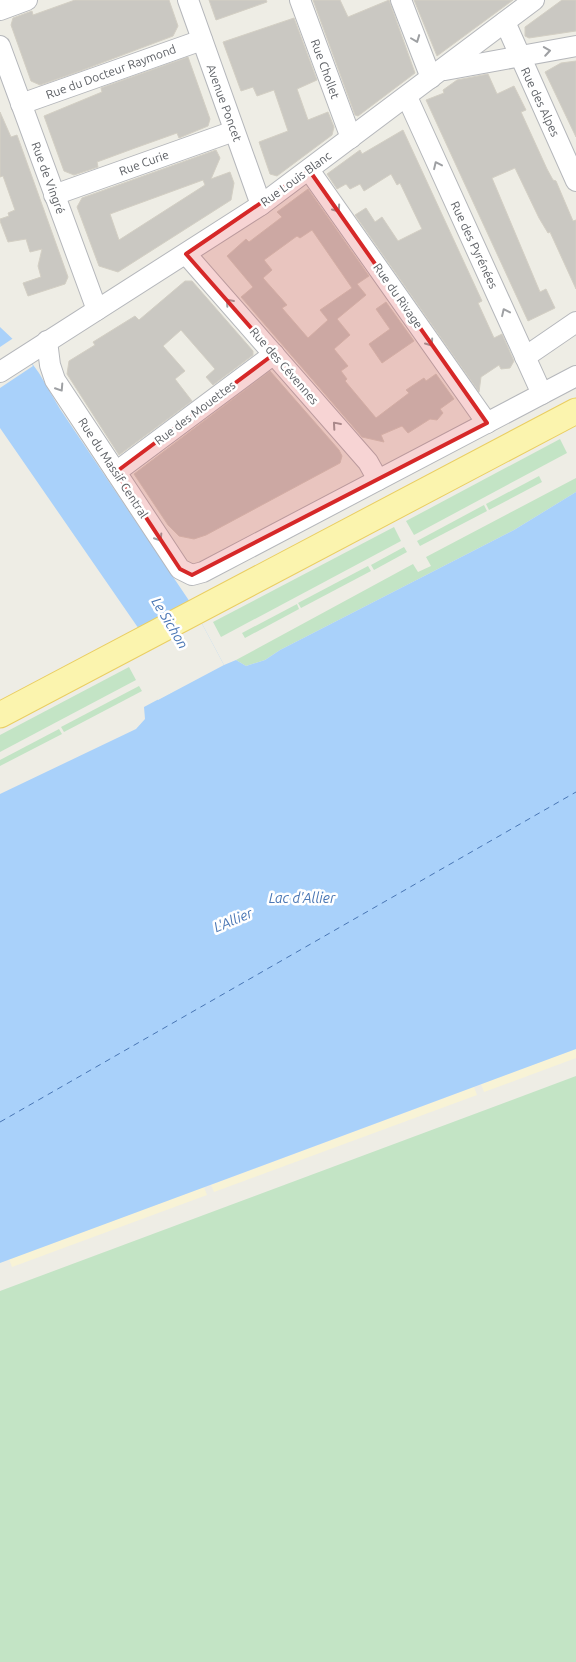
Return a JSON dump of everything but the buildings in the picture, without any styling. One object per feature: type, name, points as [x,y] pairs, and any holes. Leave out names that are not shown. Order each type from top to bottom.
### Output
[{"type":"main road","points":[[0,730],[209,610],[576,411]]},
{"type":"main road","points":[[209,610],[576,426]]},
{"type":"main road","points":[[0,715],[128,655]]},
{"type":"street","points":[[0,10],[27,0]]},
{"type":"street","name":"Avenue Poncet","points":[[188,0],[261,205]]},
{"type":"street","name":"Rue Chollet","points":[[300,0],[351,138]]},
{"type":"street","points":[[401,0],[436,74],[518,55],[576,46]]},
{"type":"street","name":"Rue Louis Blanc","points":[[0,372],[261,205],[534,0]]},
{"type":"street","name":"Rue des Alpes","points":[[505,22],[518,55],[576,181]]},
{"type":"street","name":"Rue du Docteur Raymond","points":[[21,104],[202,40]]},
{"type":"street","name":"Rue de Vingré","points":[[0,46],[97,310]]},
{"type":"street","name":"Rue des Pyrénées","points":[[406,97],[542,394]]},
{"type":"street","name":"Rue Curie","points":[[54,195],[234,131]]},
{"type":"street","name":"Rue du Rivage","points":[[309,170],[487,423]]},
{"type":"street","name":"Rue des Cévennes","points":[[186,254],[368,462],[378,480]]},
{"type":"street","points":[[525,357],[576,322]]},
{"type":"street","name":"Rue du Massif Central","points":[[47,341],[50,365],[55,380],[180,569],[192,575],[203,572]]},
{"type":"street","name":"Rue des Mouettes","points":[[116,472],[274,354]]},
{"type":"street","points":[[209,610],[203,572],[576,376]]},
{"type":"highlighted area","points":[[309,170],[487,423],[192,575],[180,569],[116,472],[274,354],[186,254]]},
{"type":"green space","points":[[560,439],[567,453],[414,535],[406,521]]},
{"type":"green space","points":[[539,476],[542,482],[489,510],[486,504]]},
{"type":"green space","points":[[576,478],[576,492],[514,530],[280,650],[265,660],[246,666],[236,660],[413,564],[418,572],[431,566],[426,557]]},
{"type":"green space","points":[[484,505],[487,511],[420,546],[417,541]]},
{"type":"green space","points":[[394,527],[401,541],[221,637],[213,622]]},
{"type":"green space","points":[[404,547],[407,552],[374,570],[371,565]]},
{"type":"green space","points":[[368,566],[371,571],[301,608],[298,603]]},
{"type":"green space","points":[[297,604],[299,609],[245,638],[242,633]]},
{"type":"green space","points":[[129,667],[136,680],[0,752],[0,735]]},
{"type":"green space","points":[[139,686],[142,691],[64,732],[61,727]]},
{"type":"green space","points":[[59,729],[62,734],[0,766],[0,760]]},
{"type":"green space","points":[[576,1076],[576,1662],[0,1662],[0,1291]]},
{"type":"sand","points":[[576,1049],[576,1058],[484,1092],[481,1084]]},
{"type":"sand","points":[[474,1087],[477,1095],[214,1192],[211,1185]]},
{"type":"sand","points":[[204,1187],[207,1195],[12,1267],[9,1259]]},
{"type":"water","name":"Lac d'Allier","points":[[0,327],[18,344],[39,373],[60,409],[192,605],[224,665],[236,660],[246,666],[265,660],[280,650],[514,530],[576,492],[576,1049],[0,1263],[0,794],[136,729],[145,719],[144,707],[172,692],[141,632],[0,428]]},
{"type":"pier","points":[[15,337],[33,366],[0,388],[0,347]]},
{"type":"pier","points":[[192,605],[224,665],[158,700],[157,698],[169,691],[139,633]]},
{"type":"ferry route","points":[[0,1122],[576,792]]},
{"type":"water label","name":"Le Sichon","points":[[170,623]]},
{"type":"water label","name":"L'Allier","points":[[233,920]]}]
